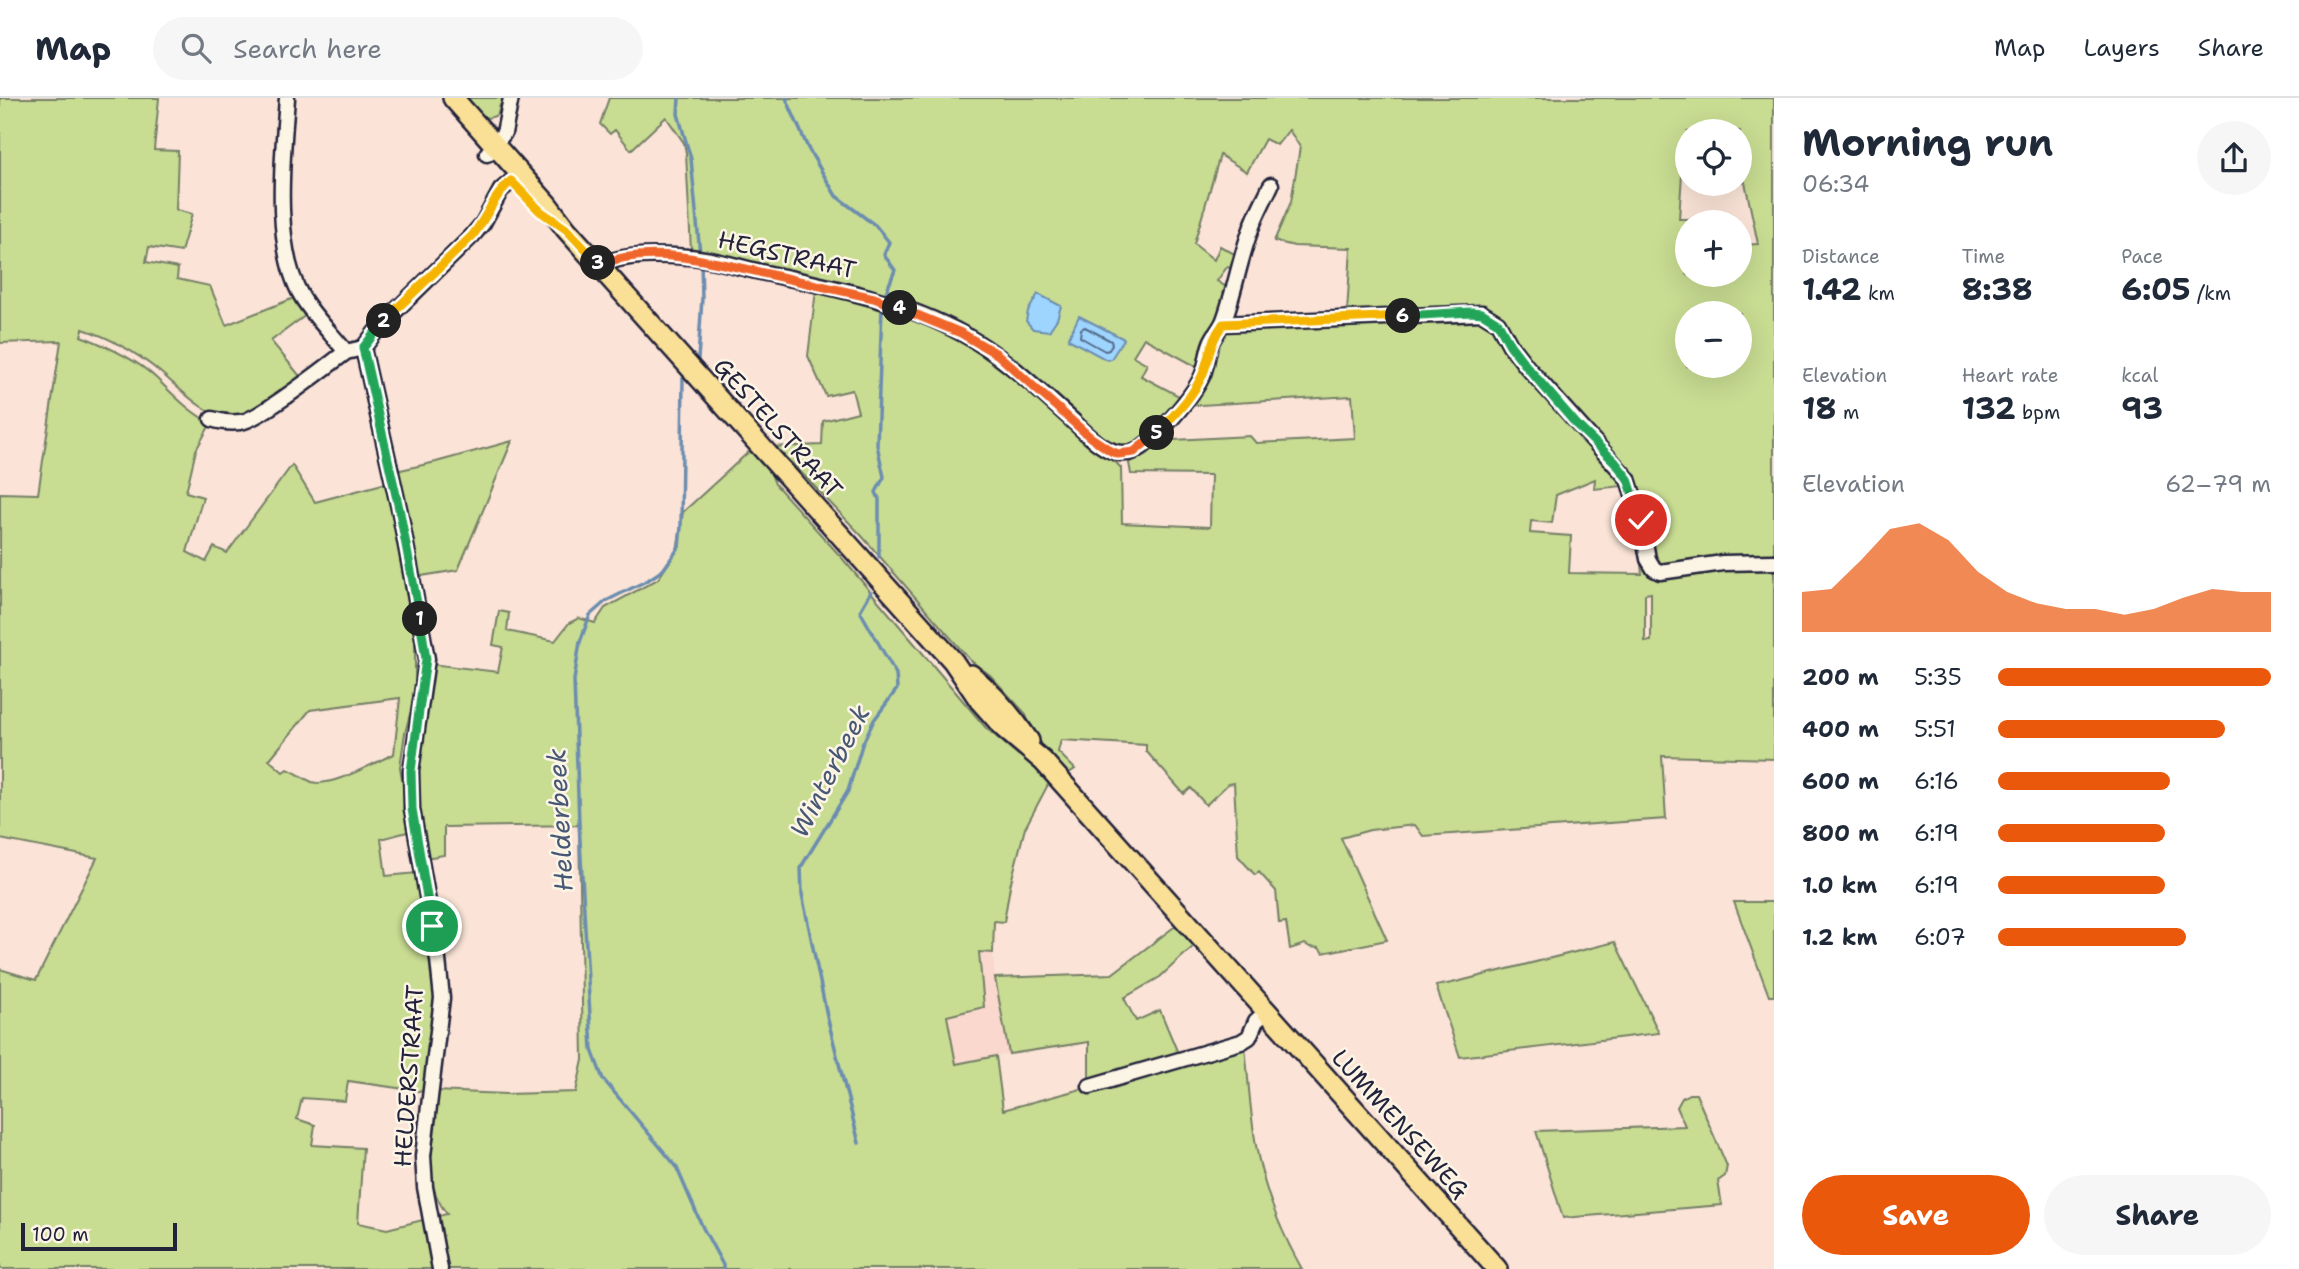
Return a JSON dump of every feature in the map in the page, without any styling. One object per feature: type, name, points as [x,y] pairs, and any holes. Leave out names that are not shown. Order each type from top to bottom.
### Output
[{"type":"main road","name":"GESTELSTRAAT","points":[[444,98],[458,122],[491,149]]},
{"type":"main road","name":"GESTELSTRAAT","points":[[453,98],[491,149],[600,265],[953,661],[989,691],[1014,719],[1040,758]]},
{"type":"main road","name":"LUMMENSEWEG","points":[[1040,758],[1497,1269]]},
{"type":"street","points":[[287,98],[282,169],[286,248],[302,297],[346,352]]},
{"type":"street","points":[[491,149],[504,133],[511,98]]},
{"type":"street","points":[[212,419],[242,423],[258,415],[346,352],[363,348],[381,325],[472,236],[483,223],[501,190],[516,177]]},
{"type":"street","name":"HEGSTRAAT","points":[[600,265],[615,258],[626,257],[691,257],[874,298],[961,333],[997,354],[1090,437],[1118,454],[1127,454],[1151,440],[1183,404],[1203,374],[1210,344],[1223,324],[1251,228],[1270,185]]},
{"type":"street","points":[[1223,324],[1482,313],[1498,323],[1510,345],[1578,426],[1615,462],[1628,479],[1641,520],[1648,559],[1654,569],[1660,572],[1723,563],[1774,562]]},
{"type":"street","name":"HELDERSTRAAT","points":[[363,348],[400,513],[426,659],[411,771],[412,809],[442,998],[423,1156],[425,1187],[440,1269]]},
{"type":"street","points":[[1090,1086],[1241,1042],[1249,1037],[1256,1021],[1267,1011]]},
{"type":"shaded area","points":[[979,952],[993,953],[1009,1054],[956,1064],[946,1015],[984,1006]]},
{"type":"green space","points":[[0,98],[159,98],[154,150],[178,151],[176,210],[192,214],[181,252],[149,247],[146,262],[178,268],[177,279],[210,286],[226,325],[299,296],[310,312],[271,341],[304,381],[234,419],[203,408],[133,353],[83,329],[81,336],[140,365],[189,408],[211,423],[196,450],[186,492],[203,497],[187,552],[206,562],[214,547],[227,553],[292,465],[315,502],[390,482],[415,640],[415,695],[400,767],[411,831],[381,839],[386,876],[417,873],[433,956],[436,1007],[426,1092],[348,1081],[345,1101],[302,1098],[297,1119],[315,1125],[312,1145],[363,1148],[358,1223],[387,1229],[447,1214],[438,1200],[430,1170],[435,1091],[507,1094],[576,1092],[583,1060],[579,825],[444,827],[444,855],[425,858],[416,782],[431,664],[498,672],[503,647],[493,645],[499,611],[509,613],[507,631],[555,641],[569,623],[579,618],[595,623],[605,608],[658,579],[677,551],[683,512],[753,448],[769,469],[775,484],[842,558],[986,728],[1018,755],[1034,764],[1050,781],[1025,828],[1004,922],[994,921],[993,953],[979,952],[984,1007],[947,1016],[956,1064],[996,1056],[1003,1110],[1245,1045],[1261,1169],[1278,1220],[1302,1269],[0,1269],[0,969],[36,980],[97,858],[0,839],[0,493],[38,494],[61,341],[0,343]],"holes":[[[400,698],[394,754],[341,778],[320,783],[312,782],[287,769],[283,772],[269,760],[310,710]]]},
{"type":"green space","points":[[462,98],[506,98],[505,103],[500,105],[498,114],[487,118],[474,111]]},
{"type":"green space","points":[[609,98],[1774,98],[1774,759],[1662,756],[1666,819],[1423,836],[1415,825],[1370,830],[1341,838],[1387,940],[1323,953],[1319,948],[1305,944],[1290,949],[1286,922],[1279,923],[1276,891],[1259,872],[1255,875],[1238,856],[1234,783],[1228,784],[1206,805],[1191,788],[1184,794],[1146,751],[1146,745],[1061,740],[1058,752],[1075,769],[1066,775],[1037,741],[1025,713],[990,675],[970,660],[861,535],[792,463],[772,447],[822,445],[823,421],[858,412],[852,390],[826,396],[808,356],[816,290],[892,311],[952,334],[990,357],[1108,454],[1121,468],[1122,523],[1210,527],[1211,475],[1131,474],[1129,463],[1154,441],[1250,436],[1256,443],[1355,438],[1352,396],[1185,406],[1222,331],[1490,316],[1487,306],[1347,313],[1351,248],[1294,246],[1274,241],[1291,202],[1300,147],[1289,130],[1277,145],[1265,139],[1247,172],[1220,155],[1194,244],[1214,260],[1220,246],[1240,257],[1235,270],[1227,267],[1217,281],[1231,290],[1199,368],[1144,338],[1133,356],[1147,364],[1141,376],[1181,397],[1140,444],[1130,449],[1107,445],[959,327],[691,251],[686,153],[684,143],[666,117],[631,150],[615,130],[610,134],[600,124]],"holes":[[[1675,119],[1752,119],[1752,196],[1748,196],[1758,244],[1752,244],[1752,287],[1675,287],[1675,210],[1680,210],[1681,196],[1675,196]],[[1595,479],[1594,489],[1632,485],[1642,574],[1569,573],[1571,536],[1530,533],[1531,521],[1552,523],[1556,495]],[[1651,593],[1651,641],[1645,642],[1645,594]]]},
{"type":"green space","points":[[512,441],[458,570],[415,577],[396,471]]},
{"type":"green space","points":[[1734,902],[1774,902],[1774,996],[1769,996]]},
{"type":"green space","points":[[1178,924],[1196,944],[1160,977],[1124,998],[1136,1021],[1160,1010],[1180,1058],[1092,1080],[1089,1077],[1089,1042],[1009,1054],[995,978],[1112,974]]},
{"type":"green space","points":[[1615,942],[1659,1033],[1460,1057],[1436,986]]},
{"type":"green space","points":[[1696,1094],[1727,1166],[1725,1176],[1718,1181],[1722,1205],[1563,1218],[1536,1131],[1685,1126],[1677,1107],[1682,1098]]},
{"type":"water","points":[[1038,294],[1061,306],[1049,331],[1033,329],[1026,321],[1028,311]]},
{"type":"water","points":[[1079,316],[1124,339],[1111,359],[1107,360],[1068,339]]},
{"type":"waterway","name":"Helderbeek","points":[[679,98],[678,114],[691,159],[700,254]]},
{"type":"waterway","name":"Winterbeek","points":[[786,98],[808,148],[836,196],[876,226],[889,242],[884,255],[895,270],[885,295]]},
{"type":"waterway","name":"Helderbeek","points":[[698,359],[701,263]]},
{"type":"waterway","name":"Winterbeek","points":[[879,557],[879,499],[876,492],[884,477],[877,445],[882,307]]},
{"type":"waterway","name":"Helderbeek","points":[[683,378],[679,547],[663,570],[606,601],[590,615],[580,642],[574,680],[579,823],[592,1050],[603,1079],[676,1166],[723,1269]]},
{"type":"waterway","name":"Winterbeek","points":[[859,1143],[827,1016],[802,894],[801,867],[848,791],[862,745],[874,720],[897,689],[896,674],[860,611],[871,592]]},
{"type":"route","points":[[432,926],[412,809],[411,771],[425,676],[425,642],[400,513],[363,348],[381,325],[472,236],[483,223],[501,190],[511,181],[540,211],[566,229],[600,265],[615,258],[626,257],[691,257],[874,298],[961,333],[997,354],[1090,437],[1118,454],[1127,454],[1141,448],[1183,404],[1203,374],[1210,344],[1223,324],[1482,313],[1498,323],[1527,367],[1578,426],[1615,462],[1628,479],[1641,520]]}]
